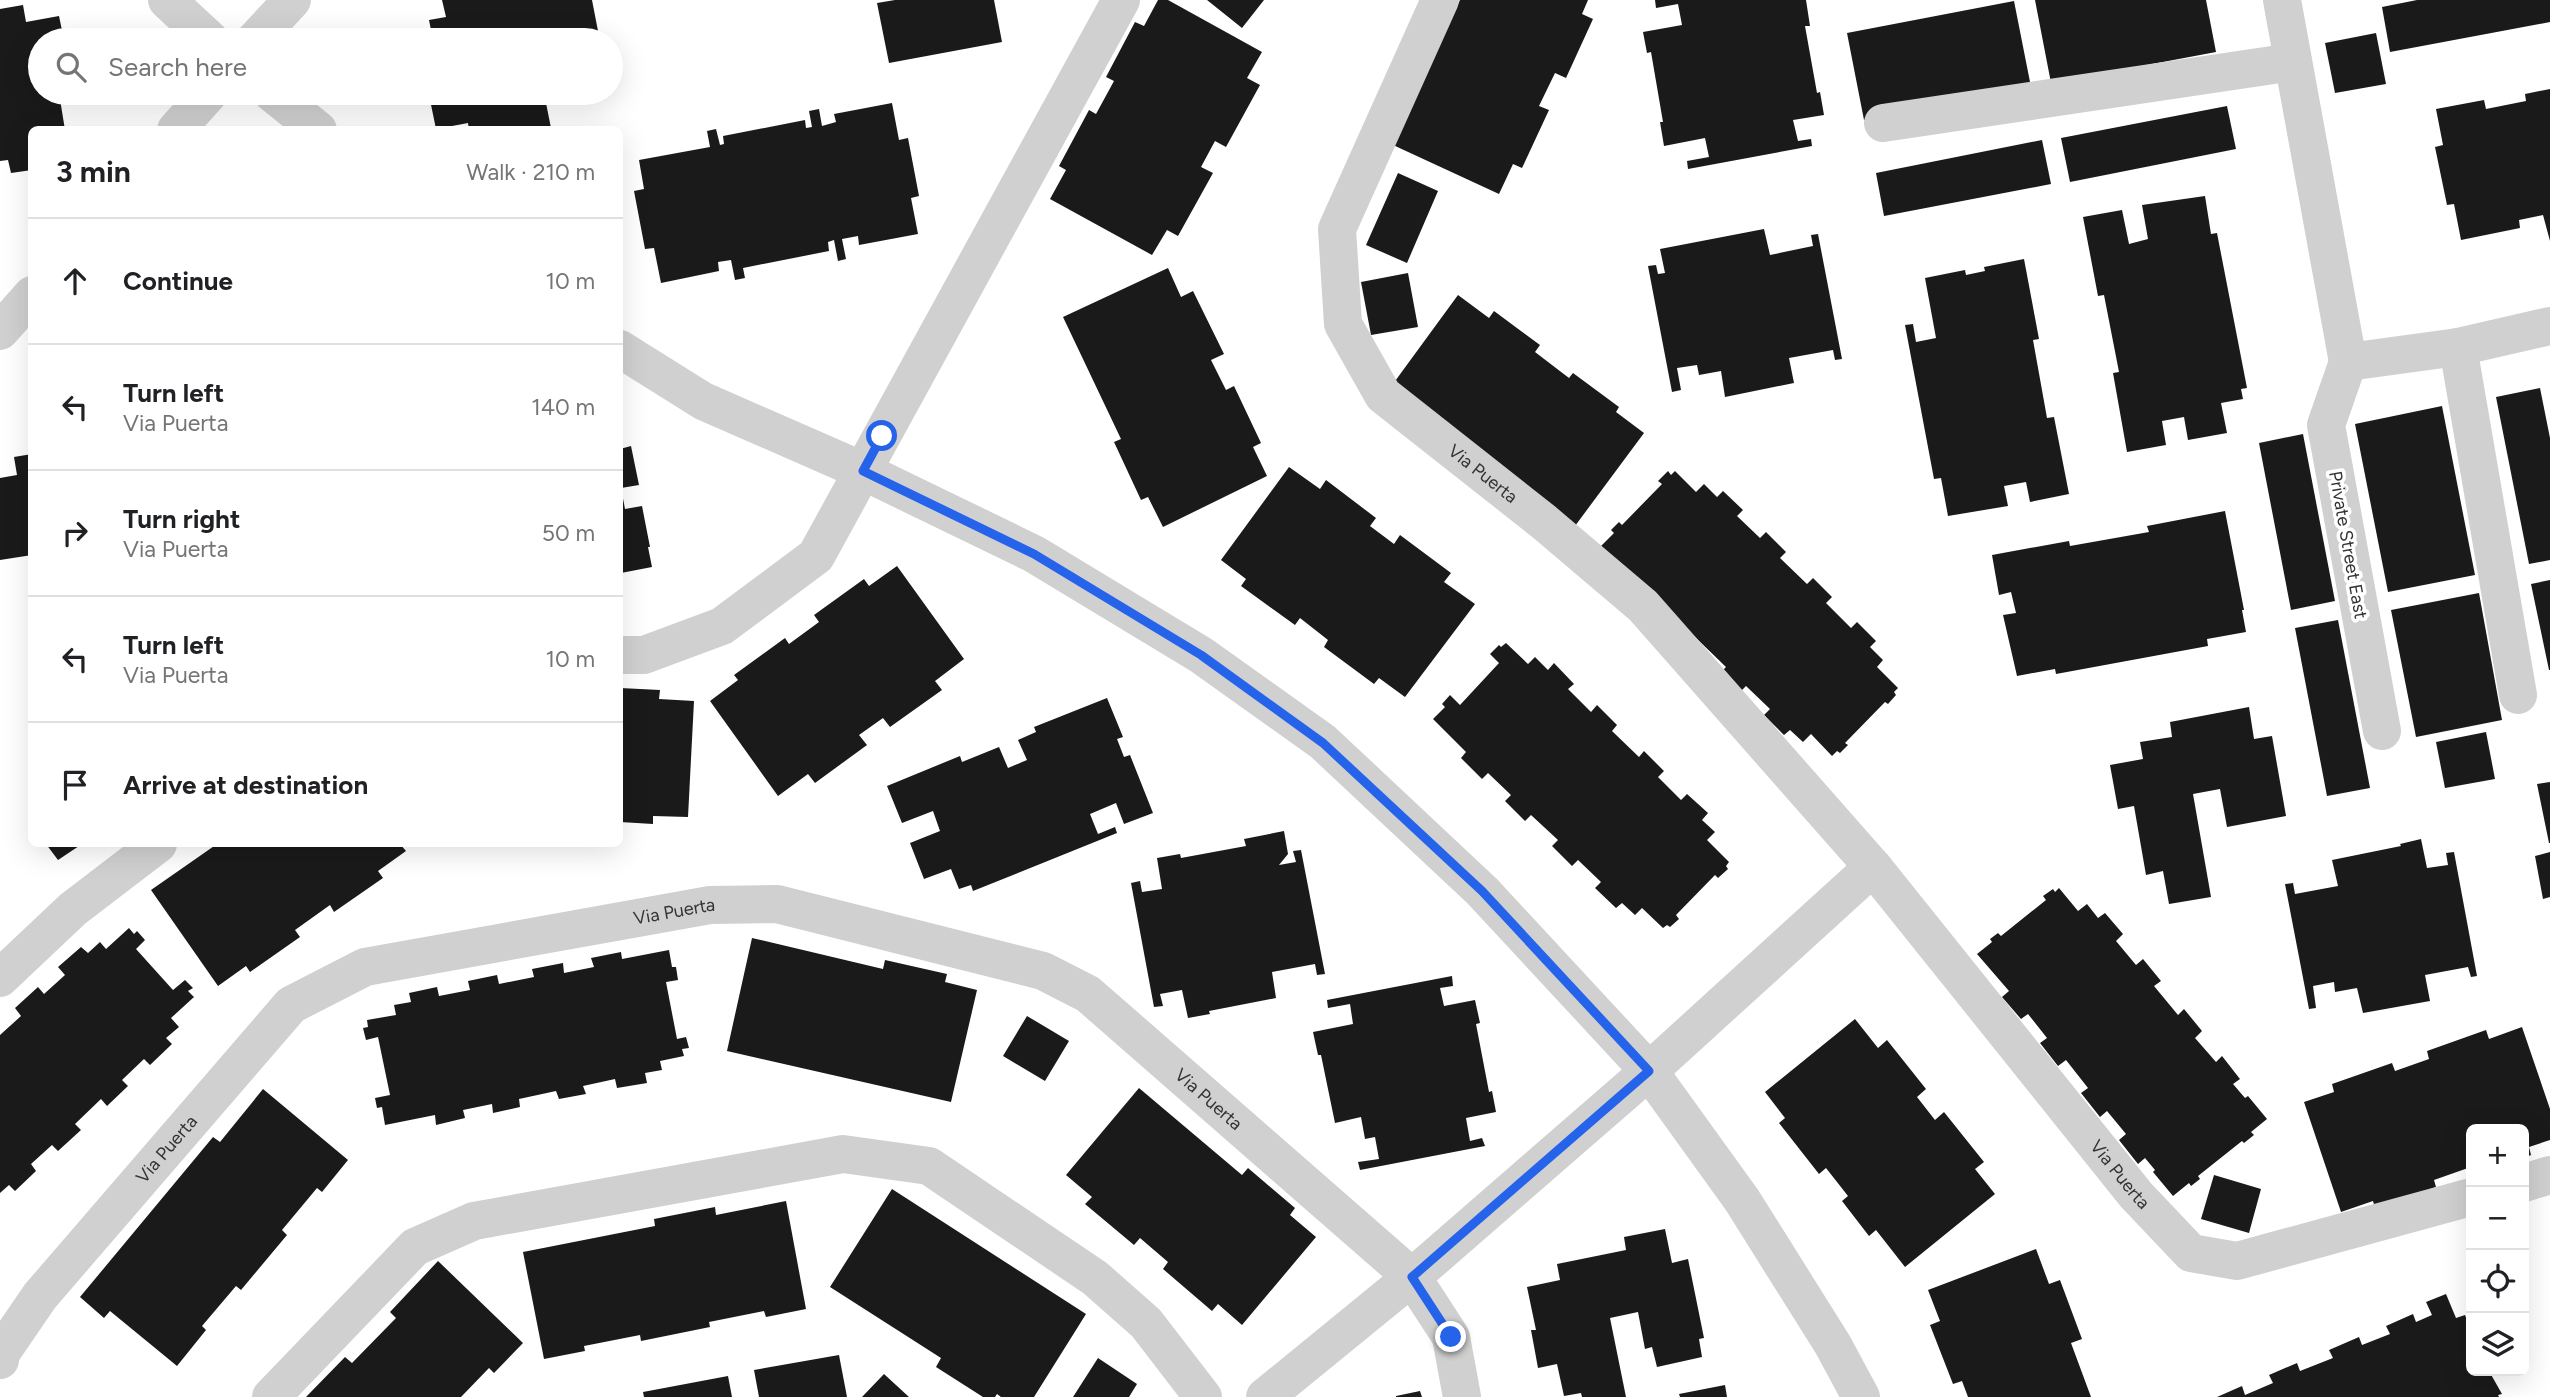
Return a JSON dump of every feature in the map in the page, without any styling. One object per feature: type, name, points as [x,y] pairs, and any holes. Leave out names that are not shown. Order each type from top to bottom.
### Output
[{"type":"street","points":[[167,0],[198,28]]},
{"type":"street","points":[[266,28],[292,0]]},
{"type":"street","points":[[623,655],[644,655],[722,626],[816,556],[1121,0]]},
{"type":"street","name":"Via Puerta","points":[[1440,0],[1337,229],[1343,324],[1383,394],[1544,522],[1643,606],[1873,867],[2136,1195],[2191,1252],[2237,1261],[2466,1198]]},
{"type":"street","name":"Private Street East","points":[[2282,0],[2348,362],[2326,425],[2382,731]]},
{"type":"street","points":[[1883,123],[2293,62]]},
{"type":"street","points":[[180,126],[198,105]]},
{"type":"street","points":[[287,105],[313,126]]},
{"type":"street","points":[[0,331],[28,300]]},
{"type":"street","points":[[2348,362],[2458,347],[2550,326]]},
{"type":"street","points":[[2458,347],[2518,695]]},
{"type":"street","points":[[623,351],[703,401],[863,471],[1034,554],[1201,655],[1323,743],[1482,891],[1649,1071],[1742,1199],[1833,1345],[1861,1397]]},
{"type":"street","points":[[0,978],[74,909],[154,847]]},
{"type":"street","points":[[1265,1397],[1412,1277],[1649,1071],[1873,867]]},
{"type":"street","name":"Via Puerta","points":[[0,1360],[1,1353],[40,1296],[290,1005],[365,967],[710,905],[777,904],[1043,971],[1088,994],[1412,1277],[1451,1337],[1462,1397]]},
{"type":"street","points":[[271,1397],[415,1247],[474,1221],[843,1154],[929,1166],[1095,1278],[1146,1323],[1203,1397]]},
{"type":"street","points":[[2529,1181],[2550,1175]]},
{"type":"building","points":[[442,0],[592,0],[597,28],[431,28],[429,20],[446,17]]},
{"type":"building","points":[[895,0],[994,0],[1002,42],[889,63],[877,3]]},
{"type":"building","points":[[1158,0],[1168,0],[1262,52],[1247,78],[1260,85],[1226,147],[1215,141],[1201,167],[1213,173],[1178,236],[1167,230],[1152,255],[1050,199],[1066,170],[1059,166],[1089,110],[1096,114],[1114,81],[1106,77],[1135,22],[1144,26]]},
{"type":"building","points":[[1207,0],[1264,0],[1242,28]]},
{"type":"building","points":[[1460,0],[1588,0],[1582,14],[1593,19],[1566,78],[1555,73],[1539,106],[1549,110],[1522,168],[1513,164],[1499,194],[1393,145]]},
{"type":"building","points":[[1655,0],[1806,0],[1810,26],[1805,26],[1817,93],[1820,92],[1824,115],[1793,120],[1798,141],[1811,139],[1812,146],[1688,169],[1687,161],[1709,157],[1705,138],[1664,146],[1660,122],[1663,122],[1651,52],[1647,53],[1643,32],[1682,25],[1678,4],[1656,8]]},
{"type":"building","points":[[2035,0],[2206,0],[2216,52],[2051,83]]},
{"type":"building","points":[[2417,0],[2550,0],[2550,22],[2390,52],[2382,7]]},
{"type":"building","points":[[2014,1],[2031,87],[1864,120],[1847,33]]},
{"type":"building","points":[[23,5],[26,22],[59,16],[62,28],[28,28],[28,105],[61,105],[64,126],[28,126],[28,171],[11,173],[8,160],[0,161],[0,9]]},
{"type":"building","points":[[2376,33],[2386,84],[2335,93],[2325,43]]},
{"type":"building","points":[[2550,89],[2550,241],[2543,215],[2519,220],[2520,228],[2461,240],[2454,204],[2447,205],[2435,147],[2443,145],[2436,109],[2484,100],[2486,109],[2526,101],[2525,94]]},
{"type":"building","points":[[892,103],[899,140],[908,138],[919,196],[911,198],[918,234],[859,245],[858,236],[842,239],[846,259],[838,261],[834,240],[828,242],[829,251],[743,268],[745,278],[735,280],[731,260],[718,262],[719,271],[661,283],[654,248],[645,249],[634,191],[644,189],[639,160],[710,147],[707,131],[716,129],[720,145],[724,144],[723,136],[805,120],[806,128],[812,127],[809,111],[819,109],[822,126],[836,122],[834,114]]},
{"type":"building","points":[[431,105],[546,105],[551,126],[468,126],[468,123],[435,126]]},
{"type":"building","points":[[2227,106],[2236,149],[2070,182],[2061,138]]},
{"type":"building","points":[[2042,140],[2051,184],[1884,216],[1876,173]]},
{"type":"building","points":[[1398,173],[1438,191],[1407,263],[1366,245]]},
{"type":"building","points":[[2205,196],[2211,234],[2217,233],[2247,388],[2241,389],[2243,399],[2221,403],[2227,433],[2188,440],[2184,417],[2162,421],[2166,445],[2127,452],[2113,373],[2119,372],[2104,295],[2098,296],[2083,217],[2122,210],[2129,244],[2148,239],[2142,205]]},
{"type":"building","points":[[1764,229],[1770,255],[1813,246],[1811,235],[1818,234],[1842,359],[1835,360],[1833,350],[1789,358],[1794,383],[1725,397],[1721,371],[1699,375],[1697,365],[1677,368],[1681,390],[1672,392],[1648,266],[1656,265],[1658,274],[1665,273],[1660,249]]},
{"type":"building","points":[[2024,259],[2039,339],[2033,340],[2047,418],[2054,417],[2069,494],[2030,502],[2026,482],[2004,486],[2008,506],[1948,516],[1941,478],[1934,479],[1905,325],[1913,324],[1916,342],[1936,338],[1925,278],[1965,270],[1966,275],[1985,271],[1984,267]]},
{"type":"building","points":[[1168,268],[1181,297],[1193,291],[1224,354],[1211,360],[1226,390],[1234,386],[1261,443],[1253,447],[1267,476],[1163,527],[1148,497],[1141,500],[1114,442],[1121,439],[1063,317]]},
{"type":"building","points":[[1408,273],[1418,327],[1371,335],[1361,282]]},
{"type":"building","points":[[1458,295],[1489,318],[1494,311],[1540,345],[1535,352],[1569,378],[1573,373],[1619,407],[1616,412],[1644,433],[1575,526],[1390,388]]},
{"type":"building","points":[[2540,388],[2550,438],[2550,560],[2529,564],[2496,397]]},
{"type":"building","points":[[2442,406],[2475,575],[2388,592],[2355,424]]},
{"type":"building","points":[[2303,434],[2335,601],[2291,610],[2259,443]]},
{"type":"building","points":[[631,446],[639,485],[623,488],[623,448]]},
{"type":"building","points":[[28,455],[28,556],[0,560],[0,478],[17,475],[14,457]]},
{"type":"building","points":[[1289,467],[1320,489],[1326,480],[1376,518],[1370,526],[1394,544],[1400,535],[1451,573],[1444,582],[1475,604],[1405,697],[1379,678],[1374,684],[1324,647],[1328,640],[1300,618],[1295,625],[1241,586],[1246,579],[1221,560]]},
{"type":"building","points":[[1668,471],[1671,475],[1675,471],[1696,492],[1704,484],[1717,497],[1723,491],[1743,510],[1737,516],[1760,538],[1766,532],[1786,552],[1780,558],[1807,584],[1813,578],[1832,597],[1826,603],[1851,628],[1857,622],[1876,641],[1870,647],[1883,660],[1877,667],[1898,688],[1894,692],[1896,695],[1888,704],[1885,702],[1845,743],[1848,745],[1840,753],[1837,751],[1832,756],[1811,734],[1803,742],[1790,730],[1784,735],[1764,715],[1770,709],[1746,686],[1740,692],[1720,673],[1726,667],[1601,546],[1614,533],[1611,530],[1619,522],[1622,525],[1662,484],[1658,481]]},
{"type":"building","points":[[623,498],[625,509],[642,506],[652,567],[623,573]]},
{"type":"building","points":[[2225,511],[2246,632],[2207,639],[2208,646],[2056,674],[2055,669],[2017,676],[2003,615],[2016,613],[2011,592],[1999,595],[1992,555],[2069,541],[2070,546],[2149,532],[2147,526]]},
{"type":"building","points":[[897,566],[964,659],[935,681],[942,690],[890,727],[883,718],[859,735],[867,745],[815,783],[808,774],[778,796],[710,701],[738,680],[734,675],[785,638],[789,644],[819,622],[814,615],[864,579],[869,586]]},
{"type":"building","points":[[2550,580],[2550,670],[2549,670],[2531,584]]},
{"type":"building","points":[[2479,593],[2502,720],[2416,737],[2391,610]]},
{"type":"building","points":[[2338,620],[2370,788],[2327,796],[2295,628]]},
{"type":"building","points":[[1506,643],[1528,664],[1535,657],[1548,670],[1554,663],[1574,684],[1568,689],[1591,712],[1597,705],[1617,725],[1612,731],[1639,757],[1644,751],[1664,771],[1658,777],[1681,800],[1687,794],[1708,813],[1702,820],[1715,832],[1707,840],[1729,862],[1726,866],[1728,869],[1718,878],[1715,875],[1676,915],[1679,919],[1670,927],[1667,925],[1663,928],[1642,908],[1635,915],[1622,903],[1616,908],[1595,888],[1601,882],[1578,860],[1572,866],[1552,846],[1558,840],[1531,815],[1525,821],[1505,801],[1511,795],[1488,773],[1482,779],[1461,758],[1466,752],[1433,719],[1445,707],[1442,704],[1450,695],[1460,705],[1499,663],[1490,654],[1499,645],[1501,647]]},
{"type":"building","points":[[623,688],[660,690],[659,699],[694,701],[688,817],[653,816],[653,824],[623,822]]},
{"type":"building","points":[[1107,698],[1123,737],[1117,739],[1124,757],[1130,755],[1153,813],[1124,824],[1116,803],[1090,814],[1098,834],[1115,827],[1117,833],[973,891],[971,885],[959,889],[951,869],[924,879],[910,843],[940,831],[933,811],[902,823],[887,786],[960,756],[962,762],[999,747],[1008,768],[1027,760],[1018,740],[1036,732],[1034,727]]},
{"type":"building","points":[[2249,707],[2254,739],[2272,736],[2286,816],[2227,827],[2220,789],[2193,794],[2211,897],[2169,904],[2163,871],[2146,875],[2134,806],[2118,809],[2110,765],[2143,759],[2140,742],[2172,737],[2170,722]]},
{"type":"building","points":[[2486,732],[2495,779],[2445,788],[2436,742]]},
{"type":"building","points":[[2550,782],[2550,843],[2549,843],[2537,784]]},
{"type":"building","points":[[1284,831],[1288,854],[1279,865],[1296,862],[1293,851],[1301,850],[1325,974],[1317,975],[1315,964],[1272,972],[1276,998],[1209,1011],[1210,1014],[1188,1018],[1182,990],[1160,994],[1163,1006],[1154,1007],[1131,883],[1140,881],[1142,892],[1162,889],[1157,858],[1180,854],[1181,858],[1246,846],[1244,839]]},
{"type":"building","points":[[2421,839],[2427,868],[2448,865],[2446,853],[2454,852],[2477,976],[2471,977],[2468,967],[2425,975],[2430,1001],[2363,1013],[2357,988],[2335,992],[2334,982],[2313,986],[2316,1008],[2309,1009],[2285,884],[2293,883],[2295,894],[2338,886],[2332,860],[2401,846],[2400,844]]},
{"type":"building","points":[[48,847],[78,847],[58,860]]},
{"type":"building","points":[[213,847],[403,847],[406,851],[378,871],[383,878],[334,912],[330,905],[295,930],[300,937],[250,972],[246,966],[218,986],[151,890]]},
{"type":"building","points":[[2550,852],[2550,897],[2543,899],[2535,856]]},
{"type":"building","points":[[2059,888],[2078,911],[2087,904],[2098,918],[2105,913],[2123,934],[2116,941],[2136,965],[2143,959],[2161,981],[2154,986],[2178,1015],[2184,1009],[2202,1031],[2195,1038],[2216,1062],[2222,1056],[2240,1079],[2233,1084],[2245,1098],[2248,1096],[2267,1119],[2251,1132],[2254,1135],[2244,1143],[2242,1141],[2198,1176],[2200,1179],[2191,1186],[2189,1183],[2173,1196],[2145,1158],[2138,1164],[2119,1140],[2126,1134],[2107,1111],[2100,1117],[2081,1093],[2088,1088],[2066,1060],[2058,1066],[2040,1043],[2047,1038],[2028,1014],[2021,1019],[2002,997],[2009,991],[1977,954],[1992,942],[1990,939],[1998,933],[2001,936],[2046,900],[2043,896]]},
{"type":"building","points":[[129,928],[134,934],[137,931],[145,940],[136,949],[173,990],[185,980],[193,988],[188,991],[194,997],[171,1018],[179,1027],[166,1038],[172,1044],[150,1065],[144,1059],[122,1080],[128,1086],[107,1106],[101,1099],[75,1124],[81,1130],[58,1151],[52,1145],[31,1164],[36,1171],[15,1191],[9,1185],[0,1193],[0,1035],[21,1016],[15,1008],[38,987],[44,994],[65,975],[58,967],[81,947],[88,953],[100,942],[106,949]]},
{"type":"building","points":[[752,938],[883,969],[885,960],[947,974],[945,982],[977,990],[951,1102],[727,1051]]},
{"type":"building","points":[[669,950],[678,980],[666,982],[677,1039],[686,1037],[689,1048],[682,1049],[684,1056],[660,1061],[662,1070],[645,1073],[647,1083],[617,1088],[615,1079],[583,1086],[586,1094],[559,1099],[556,1091],[519,1099],[520,1107],[493,1113],[492,1104],[463,1110],[465,1118],[436,1125],[435,1115],[385,1125],[382,1107],[377,1108],[375,1098],[390,1095],[378,1037],[366,1040],[363,1028],[368,1027],[367,1020],[396,1015],[394,1005],[411,1002],[409,993],[437,987],[439,996],[470,990],[468,981],[497,975],[499,984],[534,977],[532,969],[563,963],[564,973],[594,967],[591,958],[621,952],[622,959]]},
{"type":"building","points":[[1452,976],[1453,986],[1440,988],[1444,1006],[1475,1000],[1480,1023],[1476,1024],[1489,1092],[1492,1091],[1496,1112],[1466,1118],[1470,1141],[1482,1138],[1485,1146],[1360,1170],[1358,1162],[1379,1159],[1375,1137],[1365,1139],[1361,1117],[1335,1123],[1321,1055],[1318,1055],[1313,1032],[1353,1024],[1350,1004],[1328,1008],[1327,1000]]},
{"type":"building","points":[[1027,1016],[1069,1041],[1045,1081],[1003,1056]]},
{"type":"building","points":[[1855,1019],[1878,1048],[1887,1040],[1926,1089],[1917,1097],[1935,1120],[1944,1112],[1984,1162],[1975,1169],[1995,1194],[1905,1267],[1876,1230],[1869,1236],[1842,1201],[1848,1196],[1826,1168],[1819,1174],[1779,1123],[1785,1118],[1765,1092]]},
{"type":"building","points":[[2522,1027],[2550,1109],[2550,1140],[2529,1147],[2529,1124],[2466,1124],[2466,1169],[2434,1180],[2436,1187],[2375,1208],[2373,1201],[2341,1212],[2304,1102],[2334,1092],[2332,1084],[2392,1063],[2395,1071],[2429,1059],[2427,1051],[2486,1030],[2489,1039]]},
{"type":"building","points":[[1139,1088],[1242,1175],[1248,1168],[1295,1208],[1290,1215],[1316,1237],[1242,1325],[1218,1304],[1212,1311],[1163,1269],[1168,1262],[1140,1238],[1134,1245],[1085,1204],[1092,1197],[1066,1175]]},
{"type":"building","points":[[263,1089],[348,1160],[322,1192],[317,1188],[282,1230],[287,1235],[241,1290],[236,1286],[202,1326],[206,1330],[177,1366],[110,1311],[104,1318],[80,1297],[213,1137],[220,1142]]},
{"type":"building","points":[[2214,1175],[2261,1189],[2249,1233],[2201,1219]]},
{"type":"building","points":[[892,1189],[1086,1314],[1034,1397],[1001,1397],[997,1394],[995,1397],[983,1397],[936,1367],[941,1358],[830,1287]]},
{"type":"building","points":[[786,1201],[806,1309],[766,1317],[764,1311],[709,1322],[710,1327],[641,1341],[640,1335],[584,1346],[585,1351],[544,1359],[523,1252],[655,1226],[654,1219],[715,1207],[716,1215]]},
{"type":"building","points":[[1665,1229],[1672,1263],[1688,1259],[1704,1338],[1699,1339],[1702,1357],[1657,1367],[1652,1347],[1645,1349],[1638,1312],[1610,1318],[1626,1397],[1582,1397],[1581,1393],[1564,1396],[1557,1364],[1538,1368],[1531,1330],[1536,1330],[1527,1287],[1560,1280],[1557,1264],[1626,1250],[1624,1237]]},
{"type":"building","points":[[2036,1249],[2049,1284],[2060,1280],[2082,1339],[2071,1343],[2091,1397],[1968,1397],[1962,1381],[1953,1384],[1930,1325],[1940,1321],[1928,1290]]},
{"type":"building","points":[[438,1261],[523,1343],[494,1373],[489,1368],[461,1397],[306,1397],[345,1357],[352,1363],[396,1318],[390,1312]]},
{"type":"building","points":[[2446,1294],[2456,1318],[2465,1315],[2466,1376],[2492,1376],[2502,1394],[2498,1395],[2499,1397],[2217,1397],[2242,1386],[2245,1395],[2273,1383],[2269,1375],[2297,1363],[2300,1371],[2333,1358],[2329,1350],[2359,1337],[2362,1345],[2390,1334],[2386,1326],[2413,1314],[2416,1322],[2432,1315],[2426,1302]]},
{"type":"building","points":[[839,1355],[847,1397],[759,1397],[754,1370]]},
{"type":"building","points":[[1098,1358],[1137,1384],[1129,1397],[1073,1397]]},
{"type":"building","points":[[884,1374],[909,1397],[862,1397]]},
{"type":"building","points":[[728,1376],[732,1397],[644,1397],[643,1392]]},
{"type":"building","points":[[1725,1385],[1727,1397],[1680,1397],[1679,1394]]},
{"type":"building","points":[[1420,1391],[1422,1397],[1396,1397],[1396,1396]]},
{"type":"route","points":[[882,436],[863,471],[1034,554],[1201,655],[1323,743],[1482,891],[1649,1071],[1412,1277],[1451,1337]]}]
